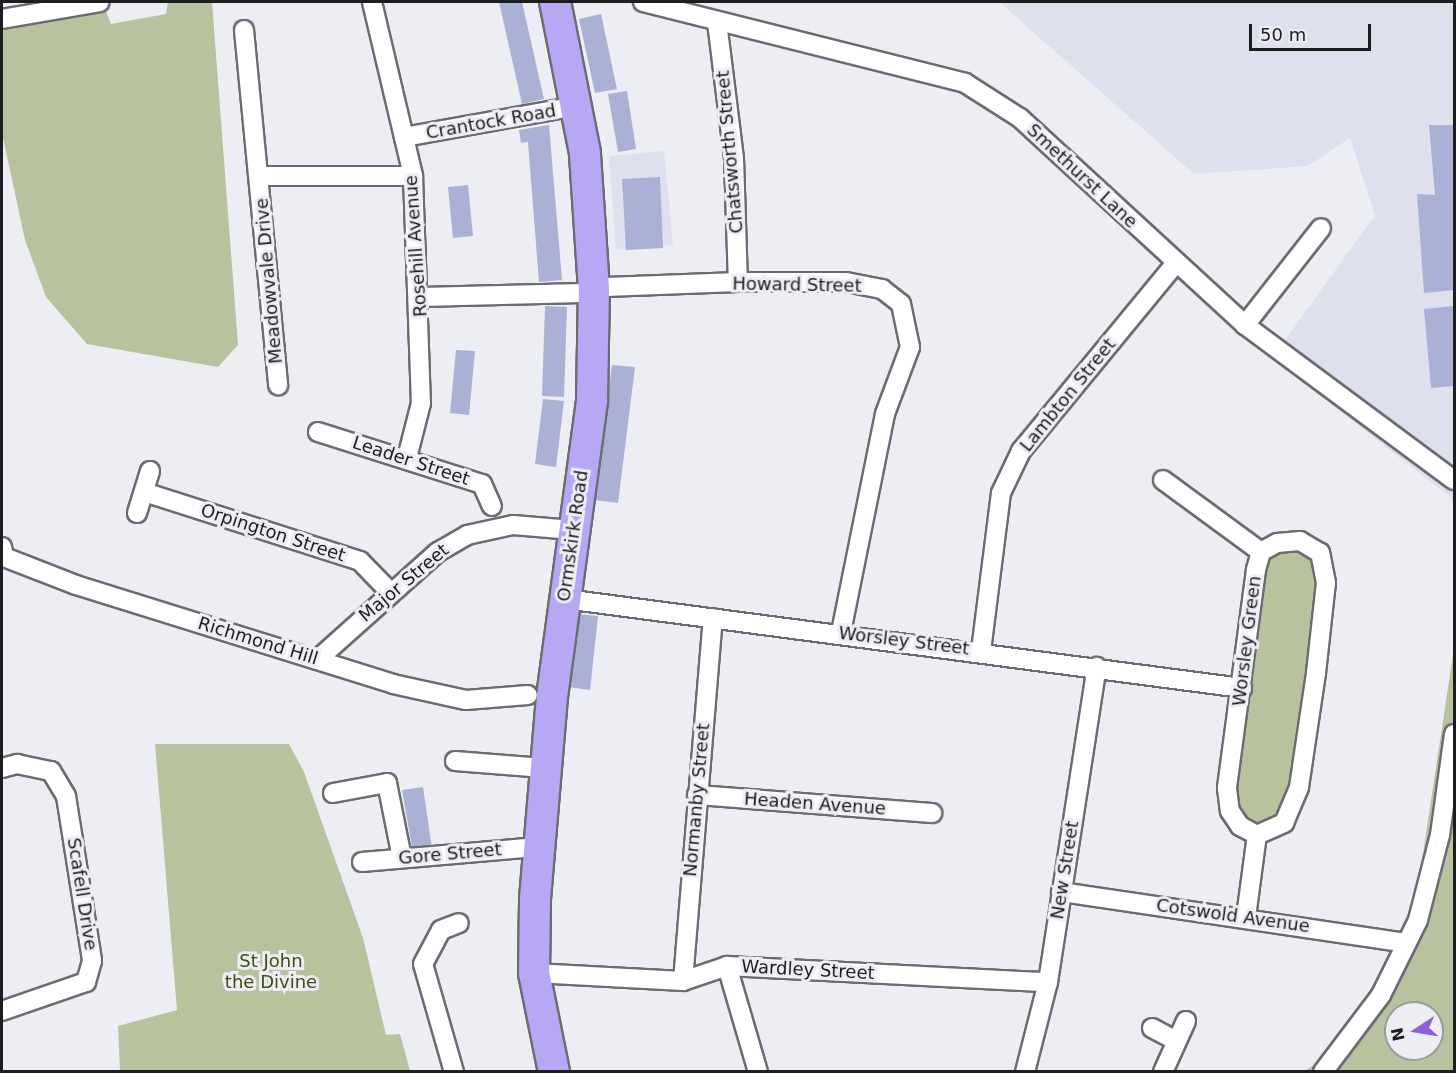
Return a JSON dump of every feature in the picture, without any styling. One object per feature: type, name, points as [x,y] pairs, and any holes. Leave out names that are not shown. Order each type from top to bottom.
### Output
[{"type":"highway","name":"Ormskirk Road","points":[[554,1071],[534,973],[538,847],[544,768],[573,530],[592,400],[594,290],[578,106],[555,2]]},
{"type":"street","points":[[2,19],[100,2]]},
{"type":"street","name":"Rosehill Avenue","points":[[372,2],[413,176],[421,297],[421,403],[407,458]]},
{"type":"street","name":"Smethurst Lane","points":[[643,2],[706,14],[965,83],[1020,118],[1245,325],[1455,480]]},
{"type":"street","name":"Chatsworth Street","points":[[706,14],[734,158],[738,282]]},
{"type":"street","name":"Meadowvale Drive","points":[[244,30],[260,176],[278,385]]},
{"type":"street","name":"Crantock Road","points":[[404,137],[578,106]]},
{"type":"street","name":"Meadowvale Drive","points":[[260,176],[413,176]]},
{"type":"street","points":[[1245,325],[1321,228]]},
{"type":"street","name":"Lambton Street","points":[[981,651],[1000,493],[1021,451],[1176,263]]},
{"type":"street","name":"Howard Street","points":[[421,297],[738,282],[846,282],[882,289],[901,304],[909,328],[910,347],[885,414],[863,505],[841,633]]},
{"type":"street","name":"Leader Street","points":[[318,432],[407,458],[483,484],[492,506]]},
{"type":"street","points":[[137,513],[150,471]]},
{"type":"street","points":[[1162,480],[1261,552]]},
{"type":"street","name":"Orpington Street","points":[[144,492],[360,561],[390,592]]},
{"type":"street","name":"Major Street","points":[[317,660],[390,592],[445,548],[483,530],[526,524],[573,530]]},
{"type":"street","name":"Worsley Green","points":[[1300,541],[1320,553],[1326,583],[1299,786],[1284,823],[1257,835],[1240,826],[1230,811],[1227,788],[1261,552],[1277,543],[1300,541]]},
{"type":"street","name":"Richmond Hill","points":[[2,547],[4,557],[76,585],[317,660],[466,700],[528,695]]},
{"type":"street","name":"Worsley Street","points":[[565,599],[981,651],[1242,688]]},
{"type":"street","name":"Normanby Street","points":[[683,981],[713,618]]},
{"type":"street","name":"New Street","points":[[1025,1071],[1048,982],[1097,667]]},
{"type":"street","points":[[1323,1071],[1380,995],[1418,920],[1440,835],[1455,734]]},
{"type":"street","points":[[454,761],[544,768]]},
{"type":"street","name":"Scafell Drive","points":[[2,768],[16,764],[51,771],[66,796],[93,961],[86,982],[2,1011]]},
{"type":"street","points":[[333,793],[387,783],[402,858]]},
{"type":"street","name":"Headen Avenue","points":[[697,795],[932,813]]},
{"type":"street","points":[[1246,917],[1257,835]]},
{"type":"street","name":"Gore Street","points":[[363,862],[538,847]]},
{"type":"street","name":"Cotswold Avenue","points":[[1061,892],[1246,917],[1405,943]]},
{"type":"street","points":[[454,1071],[423,964],[441,930],[459,923]]},
{"type":"street","points":[[727,966],[758,1071]]},
{"type":"street","name":"Wardley Street","points":[[534,973],[683,981],[727,966],[1048,982]]},
{"type":"street","points":[[1163,1071],[1186,1020]]},
{"type":"street","points":[[1152,1028],[1176,1041]]},
{"type":"shaded area","points":[[999,2],[1454,2],[1454,505],[1450,497],[1272,358],[1375,215],[1350,138],[1308,166],[1194,174]]},
{"type":"shaded area","points":[[664,151],[673,245],[616,249],[609,156]]},
{"type":"green space","points":[[102,2],[111,24],[166,14],[168,2],[212,2],[238,345],[218,367],[87,344],[46,297],[25,240],[2,133],[2,20]]},
{"type":"green space","points":[[1277,543],[1320,553],[1326,583],[1284,823],[1257,835],[1240,826],[1227,788],[1256,570]]},
{"type":"green space","points":[[1454,648],[1454,1071],[1304,1072],[1331,1052],[1377,979],[1416,900]]},
{"type":"green space","name":"St John the Divine","points":[[155,744],[289,744],[304,772],[363,938],[386,1035],[400,1034],[410,1071],[120,1071],[118,1026],[177,1010]]},
{"type":"building","points":[[499,2],[522,2],[544,99],[522,104]]},
{"type":"building","points":[[601,14],[617,89],[595,93],[579,19]]},
{"type":"building","points":[[627,91],[636,149],[618,152],[608,94]]},
{"type":"building","points":[[549,125],[562,280],[539,282],[528,142],[521,143],[519,130]]},
{"type":"building","points":[[1429,125],[1454,125],[1454,290],[1424,293],[1417,194],[1435,195]]},
{"type":"building","points":[[660,177],[663,248],[626,250],[622,179]]},
{"type":"building","points":[[468,185],[473,236],[453,238],[448,187]]},
{"type":"building","points":[[545,306],[567,307],[564,397],[542,396]]},
{"type":"building","points":[[1454,306],[1454,386],[1431,388],[1424,309]]},
{"type":"building","points":[[456,350],[475,351],[469,415],[450,413]]},
{"type":"building","points":[[612,365],[635,367],[618,503],[595,500]]},
{"type":"building","points":[[543,399],[564,401],[556,467],[535,464]]},
{"type":"building","points":[[577,614],[598,616],[590,690],[568,687]]},
{"type":"building","points":[[423,787],[432,849],[413,853],[402,790]]}]
